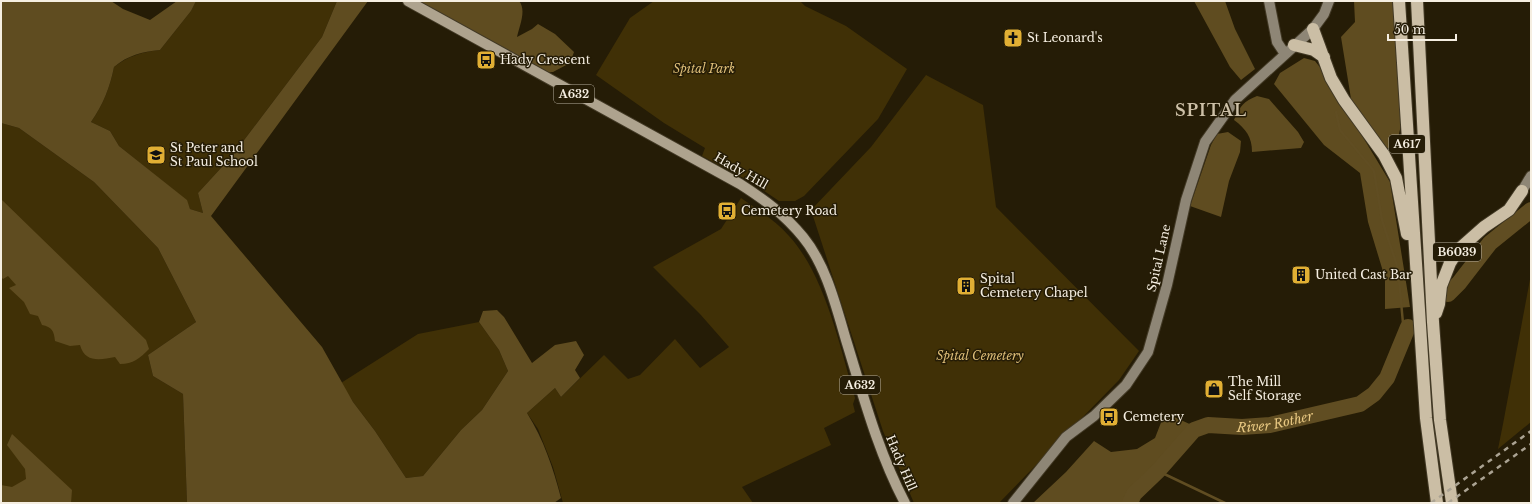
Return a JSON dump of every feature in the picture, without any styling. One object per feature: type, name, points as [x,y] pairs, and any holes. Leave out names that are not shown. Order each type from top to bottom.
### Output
[{"type":"highway","name":"A617","points":[[1398,1],[1426,418],[1437,503]]},
{"type":"highway","name":"A617","points":[[1417,1],[1433,322],[1440,420],[1452,503]]},
{"type":"highway","points":[[1313,29],[1331,78],[1344,100],[1384,155],[1396,178],[1417,286]]},
{"type":"highway","points":[[1294,46],[1314,50],[1324,57]]},
{"type":"highway","name":"B6039","points":[[1433,322],[1439,304],[1441,286],[1454,256],[1468,240],[1509,210],[1522,191]]},
{"type":"main road","name":"Hady Hill","points":[[408,1],[740,184],[770,203],[781,213],[804,238],[820,265],[838,314],[876,436],[905,503]]},
{"type":"street","points":[[1269,1],[1277,42],[1285,54]]},
{"type":"street","name":"Spital Lane","points":[[1013,503],[1066,437],[1094,416],[1126,385],[1148,352],[1167,285],[1186,200],[1205,142],[1235,100],[1313,29],[1324,14],[1329,1]]},
{"type":"street","name":"B6039","points":[[1522,191],[1531,176]]},
{"type":"green space","points":[[196,1],[337,1],[322,37],[232,156],[198,193],[203,213],[190,209],[186,200],[119,146],[110,131],[91,122],[106,96],[114,67],[136,55],[160,50],[191,11]]},
{"type":"green space","name":"Spital Park","points":[[654,1],[800,1],[805,6],[846,26],[907,69],[878,119],[804,196],[795,201],[779,201],[751,182],[702,156],[705,148],[664,123],[596,75],[630,18]]},
{"type":"green space","name":"Spital Cemetery","points":[[926,75],[983,105],[996,207],[1139,351],[1119,380],[999,503],[914,503],[883,431],[811,210],[871,147]]},
{"type":"green space","points":[[1,123],[19,128],[94,182],[158,248],[196,322],[148,355],[153,376],[183,394],[187,503],[1,503]]},
{"type":"green space","points":[[741,198],[784,230],[802,252],[822,291],[830,312],[855,398],[853,404],[855,412],[824,428],[831,445],[742,487],[753,503],[563,503],[553,467],[538,429],[527,413],[555,388],[561,397],[604,355],[628,379],[640,375],[675,339],[700,368],[729,347],[700,314],[653,267],[721,229]]},
{"type":"green space","points":[[1531,274],[1531,422],[1498,449],[1503,424]]},
{"type":"green space","points":[[479,322],[499,350],[508,371],[482,410],[461,430],[423,476],[406,478],[341,383],[418,334]]},
{"type":"shaded area","points":[[1,1],[111,1],[123,9],[150,20],[177,1],[196,1],[191,11],[160,50],[136,55],[114,67],[106,96],[91,122],[110,131],[119,146],[187,200],[190,209],[203,213],[198,193],[232,156],[322,37],[337,1],[368,1],[211,216],[322,347],[353,402],[375,431],[406,478],[423,476],[461,430],[482,410],[508,371],[499,350],[479,322],[483,311],[497,310],[504,317],[532,363],[555,345],[576,341],[584,355],[575,370],[580,378],[561,397],[555,388],[527,413],[547,454],[561,498],[554,503],[187,503],[183,394],[153,376],[148,355],[196,322],[158,248],[94,182],[19,128],[1,123]]},
{"type":"shaded area","points":[[416,1],[519,1],[522,14],[517,37],[538,24],[555,34],[574,52],[570,63],[553,72],[540,73]]},
{"type":"shaded area","points":[[1194,1],[1225,1],[1235,29],[1255,69],[1241,80],[1230,67]]},
{"type":"shaded area","points":[[1354,1],[1393,1],[1401,125],[1396,147],[1387,148],[1352,105],[1341,37],[1355,22]]},
{"type":"shaded area","points":[[1304,58],[1315,61],[1323,71],[1338,103],[1358,129],[1390,182],[1410,307],[1385,309],[1385,278],[1368,222],[1360,173],[1324,145],[1274,84],[1280,73]]},
{"type":"shaded area","points":[[1257,96],[1269,99],[1298,132],[1304,142],[1301,148],[1252,152],[1248,134],[1234,120],[1242,105]]},
{"type":"shaded area","points":[[1228,132],[1241,141],[1240,152],[1229,181],[1221,217],[1190,206],[1211,145],[1217,134]]},
{"type":"shaded area","points":[[1,199],[146,340],[149,349],[146,352],[133,362],[120,364],[115,357],[94,359],[85,355],[80,345],[70,346],[55,341],[52,330],[42,325],[38,316],[30,314],[24,302],[9,288],[16,285],[8,276],[3,279],[1,277]]},
{"type":"shaded area","points":[[1172,416],[1194,426],[1134,489],[1124,503],[1033,503],[1066,472],[1094,441],[1111,452],[1137,449],[1155,438],[1162,420]]},
{"type":"shaded area","points":[[12,434],[72,490],[71,503],[1,503],[1,485],[12,487],[26,479],[25,469],[7,445]]},
{"type":"waterway","points":[[1336,112],[1340,130],[1374,171],[1382,220],[1398,269],[1404,334]]},
{"type":"waterway","name":"River Rother","points":[[1448,294],[1459,283],[1490,243],[1531,210]]},
{"type":"waterway","name":"River Rother","points":[[1130,503],[1134,494],[1158,471],[1194,430],[1208,425],[1242,427],[1270,425],[1360,404],[1374,394],[1387,378],[1408,327]]},
{"type":"waterway","points":[[1158,471],[1225,503]]},
{"type":"railway","points":[[1431,503],[1531,431]]},
{"type":"railway","points":[[1448,503],[1531,444]]},
{"type":"place","name":"St Leonard's","points":[[1013,38]]},
{"type":"place","name":"Hady Crescent","points":[[486,60]]},
{"type":"place","name":"St Peter and St Paul School","points":[[156,155]]},
{"type":"place","name":"Cemetery Road","points":[[727,211]]},
{"type":"place","name":"United Cast Bar","points":[[1301,275]]},
{"type":"place","name":"Spital Cemetery Chapel","points":[[966,286]]},
{"type":"place","name":"The Mill Self Storage","points":[[1214,389]]},
{"type":"place","name":"Cemetery","points":[[1109,417]]},
{"type":"district","name":"SPITAL","points":[[1211,110]]}]
